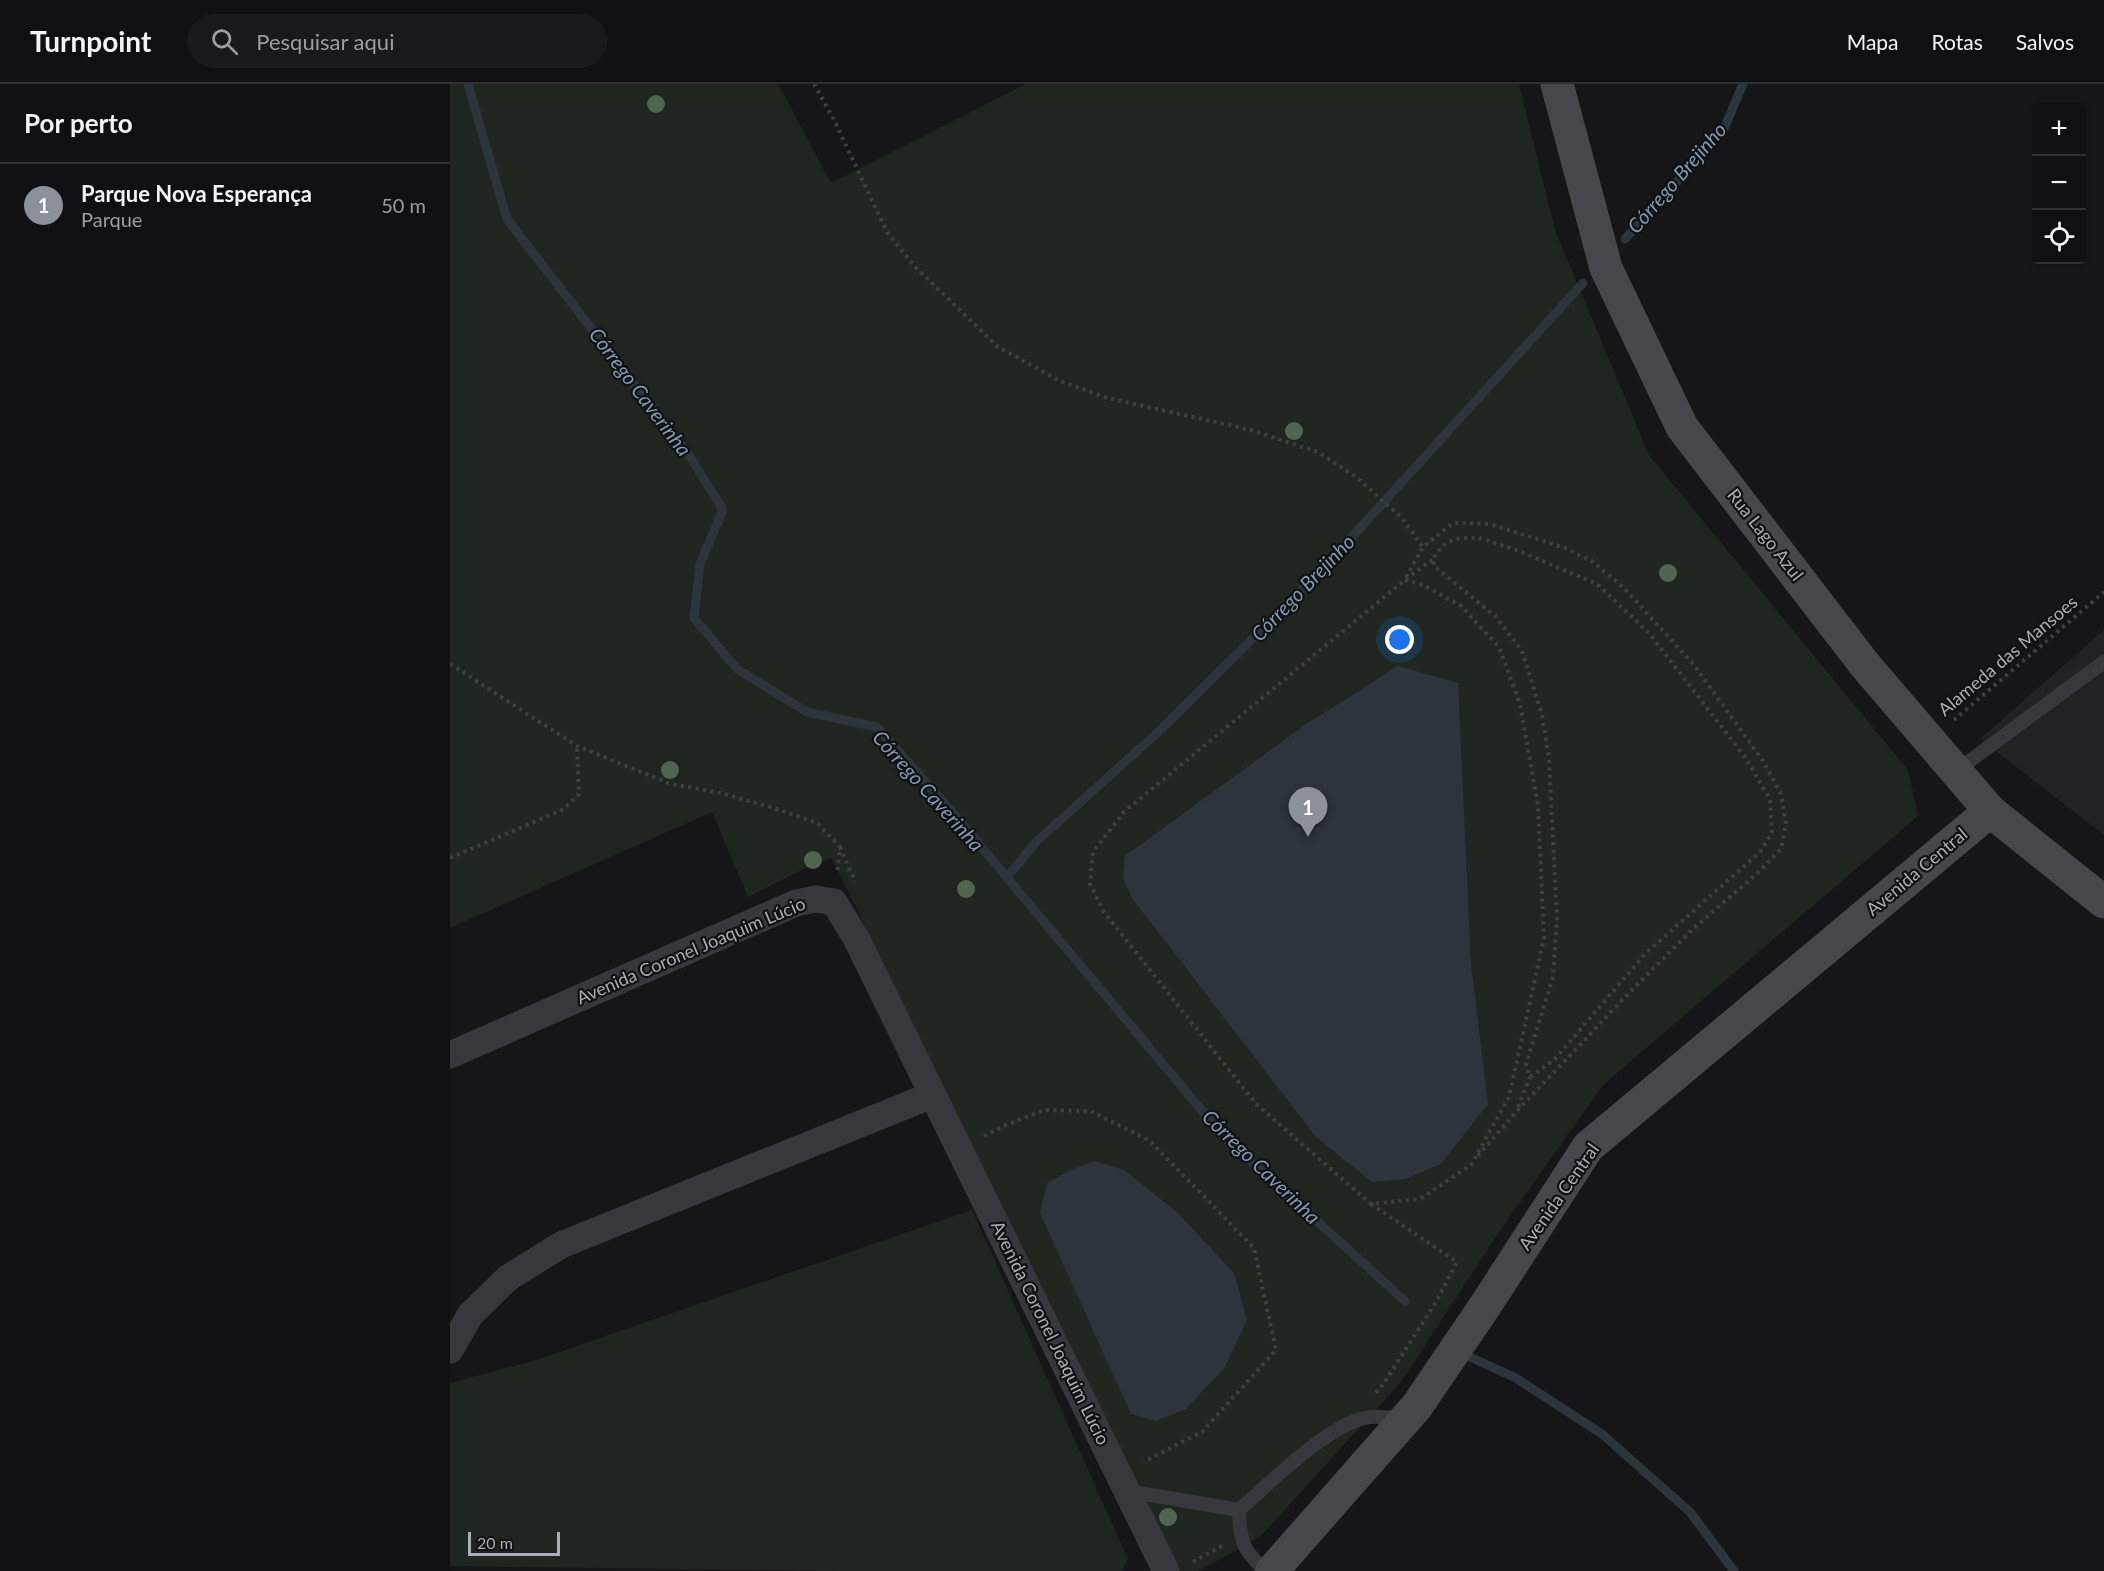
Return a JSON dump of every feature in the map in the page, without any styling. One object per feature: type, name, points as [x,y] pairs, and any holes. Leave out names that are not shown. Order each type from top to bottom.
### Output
[{"type":"street","name":"Rua Lago Azul","points":[[1557,84],[1606,268],[1682,427],[1865,665],[1990,811],[2104,902]]},
{"type":"street","name":"Avenida Central","points":[[1272,1571],[1411,1413],[1485,1306],[1588,1148],[1990,811]]},
{"type":"street","name":"Avenida Coronel Joaquim Lúcio","points":[[450,1055],[796,903],[816,899],[834,902],[856,938],[1166,1571]]},
{"type":"street","points":[[450,1350],[470,1315],[508,1278],[561,1245],[932,1095]]},
{"type":"lane","points":[[1956,771],[2104,662]]},
{"type":"lane","points":[[1239,1510],[1319,1442],[1348,1423],[1370,1417],[1411,1413]]},
{"type":"lane","points":[[1123,1483],[1239,1510]]},
{"type":"lane","points":[[1239,1510],[1240,1535],[1247,1553],[1265,1571]]},
{"type":"path","points":[[814,84],[833,118],[887,232],[915,267],[998,347],[1060,381],[1107,398],[1251,430],[1318,452],[1355,476],[1394,510],[1423,548]]},
{"type":"path","points":[[1371,1204],[1420,1199],[1471,1165],[1516,1111],[1694,928],[1760,871],[1781,849],[1786,824],[1781,794],[1763,761],[1694,665],[1624,588],[1593,562],[1565,548],[1490,524],[1453,523],[1423,548],[1405,580]]},
{"type":"path","points":[[1414,1337],[1457,1262],[1371,1204],[1256,1104],[1104,912],[1090,884],[1093,852],[1124,812],[1433,559],[1438,550],[1452,538],[1479,538],[1519,551],[1597,584],[1649,633],[1745,757],[1770,800],[1772,833],[1760,852],[1646,953],[1554,1060],[1530,1077],[1516,1111]]},
{"type":"path","points":[[1433,559],[1434,566],[1496,617],[1522,651],[1542,715],[1549,759],[1557,920],[1553,977],[1526,1064],[1530,1077]]},
{"type":"path","points":[[1405,580],[1423,585],[1461,606],[1499,647],[1520,704],[1538,806],[1544,938],[1509,1097],[1471,1165]]},
{"type":"path","name":"Alameda das Mansoes","points":[[1930,741],[2104,592]]},
{"type":"path","points":[[450,663],[577,746],[671,784],[721,793],[817,823],[840,847],[834,902]]},
{"type":"path","points":[[450,858],[564,809],[579,794],[577,746]]},
{"type":"path","points":[[979,1139],[1044,1110],[1090,1111],[1149,1140],[1254,1248],[1276,1350],[1203,1431],[1123,1483]]},
{"type":"shaded area","points":[[450,84],[778,84],[831,183],[1026,84],[1519,84],[1555,230],[1649,455],[1908,770],[1918,816],[1603,1085],[1503,1226],[1401,1382],[1260,1537],[1199,1571],[1173,1571],[831,858],[748,897],[712,812],[450,928]]},
{"type":"shaded area","points":[[2104,630],[2104,835],[1980,739]]},
{"type":"shaded area","points":[[1398,666],[1458,683],[1471,964],[1488,1104],[1441,1164],[1405,1179],[1372,1182],[1316,1137],[1132,898],[1123,878],[1125,856],[1305,725]]},
{"type":"shaded area","points":[[1095,1161],[1124,1170],[1178,1213],[1234,1273],[1247,1320],[1225,1367],[1186,1409],[1156,1421],[1131,1414],[1040,1213],[1047,1183],[1073,1169]]},
{"type":"shaded area","points":[[972,1210],[1128,1559],[1122,1571],[845,1571],[450,1566],[450,1383],[533,1361]]},
{"type":"waterway","name":"Córrego Caverinha","points":[[468,84],[507,219],[691,458],[723,510],[700,564],[694,618],[737,669],[807,712],[877,727],[953,813],[1224,1137],[1405,1301]]},
{"type":"waterway","name":"Córrego Brejinho","points":[[1625,239],[1723,131],[1743,84]]},
{"type":"waterway","name":"Córrego Brejinho","points":[[1007,877],[1035,843],[1156,734],[1320,572],[1583,283]]},
{"type":"waterway","name":"Córrego Caverinha","points":[[1461,1353],[1514,1377],[1602,1434],[1690,1512],[1734,1571]]},
{"type":"place","name":"Parque Nova Esperança","points":[[1308,837]]}]
